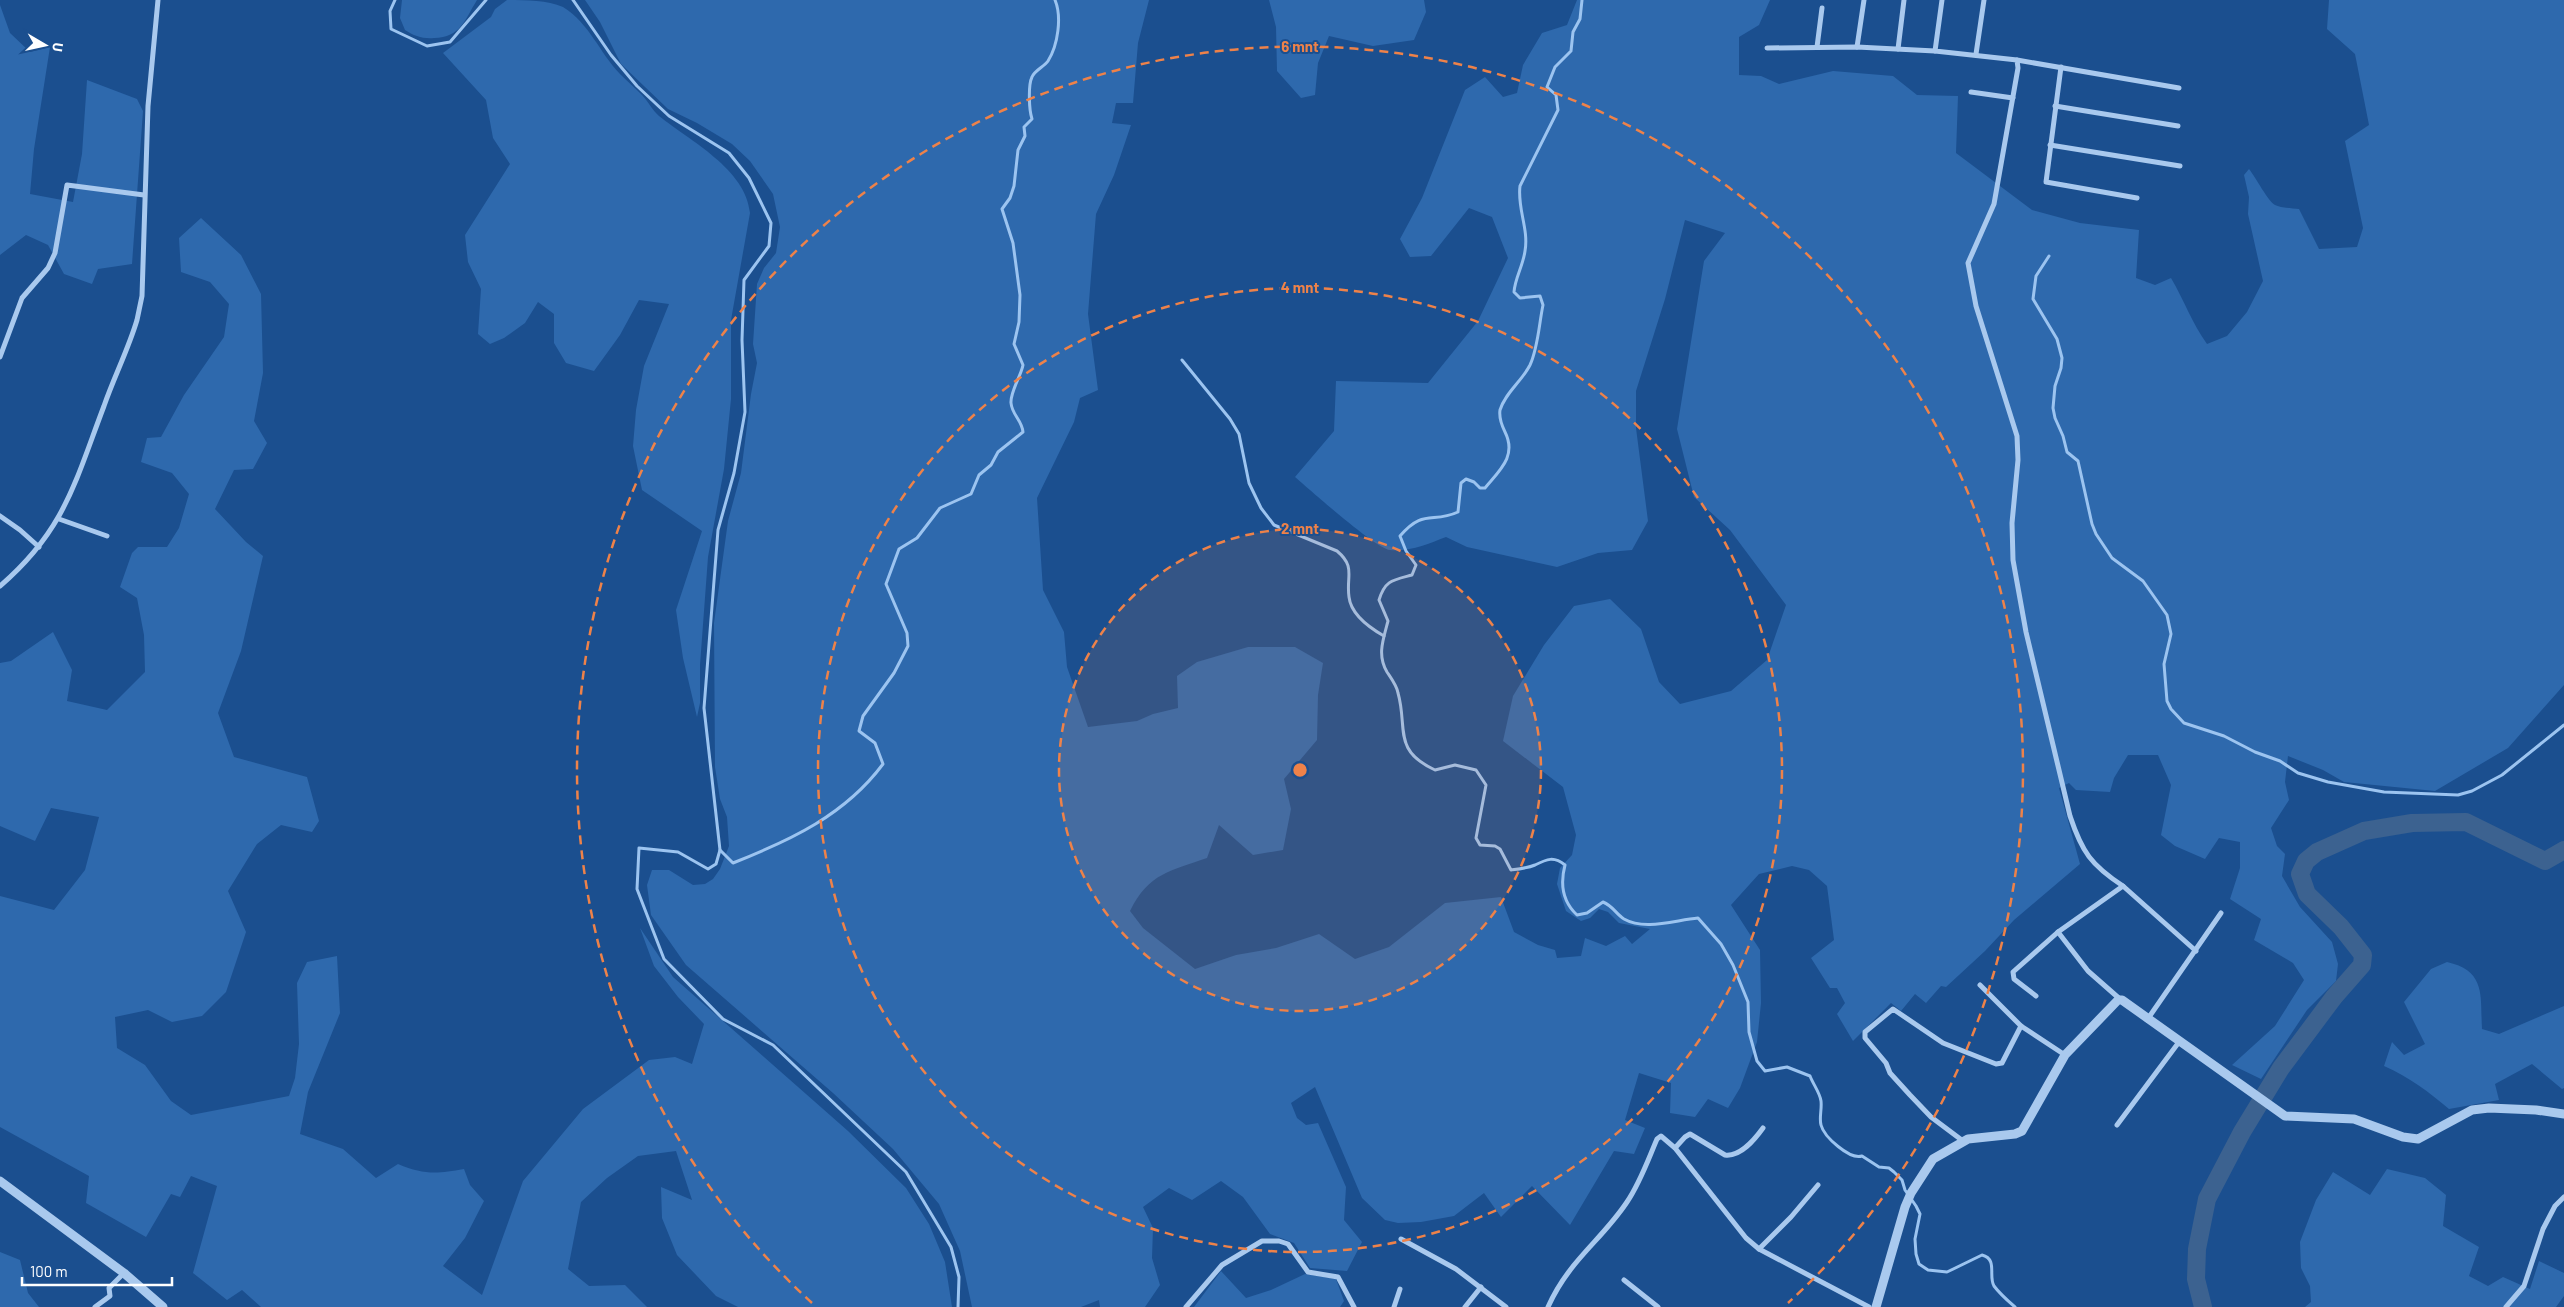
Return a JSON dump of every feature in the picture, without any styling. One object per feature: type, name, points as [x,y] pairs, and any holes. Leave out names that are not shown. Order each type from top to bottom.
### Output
[{"type":"street","points":[[0,586],[39,547],[59,518],[79,477],[137,320],[142,296],[144,195],[150,71],[158,0]]},
{"type":"street","points":[[1857,47],[1864,0]]},
{"type":"street","points":[[1898,49],[1904,0]]},
{"type":"street","points":[[1935,52],[1942,0]]},
{"type":"street","points":[[1976,54],[1984,0]]},
{"type":"street","points":[[1817,47],[1822,8]]},
{"type":"street","points":[[1767,48],[1857,47],[1976,54],[2180,88]]},
{"type":"street","points":[[2017,60],[2018,68],[1994,204],[1968,263],[1976,306],[2017,436],[2018,460],[2012,523],[2013,560],[2026,632],[2070,816],[2080,843],[2089,859],[2102,872],[2123,886],[2196,950]]},
{"type":"street","points":[[2061,67],[2046,182],[2137,198]]},
{"type":"street","points":[[1970,92],[2012,98]]},
{"type":"street","points":[[2055,106],[2178,126]]},
{"type":"street","points":[[2050,145],[2180,166]]},
{"type":"street","points":[[0,357],[14,326],[22,298],[48,268],[56,253],[67,185],[144,195]]},
{"type":"street","points":[[0,516],[39,547]]},
{"type":"street","points":[[59,518],[107,536]]},
{"type":"street","points":[[2036,996],[2014,979],[2012,975],[2058,932],[2123,886]]},
{"type":"street","points":[[2147,1020],[2221,913]]},
{"type":"street","points":[[2058,932],[2088,971],[2122,1000],[2147,1020],[2285,1116],[2333,1116],[2354,1119],[2403,1137],[2418,1139],[2472,1110],[2489,1108],[2536,1110],[2564,1114]]},
{"type":"street","points":[[1980,985],[2021,1026],[2064,1055]]},
{"type":"street","points":[[1876,1307],[1905,1207],[1911,1193],[1932,1159],[1963,1140],[2022,1131],[2064,1055],[2114,1002],[2122,1000]]},
{"type":"street","points":[[1963,1140],[1931,1117],[1890,1073],[1886,1063],[1865,1038],[1865,1032],[1893,1009],[1943,1043],[1996,1064],[2002,1063],[2021,1026]]},
{"type":"street","points":[[2117,1125],[2179,1042]]},
{"type":"street","points":[[1675,1148],[1684,1136],[1690,1134],[1725,1155],[1730,1156],[1736,1154],[1754,1140],[1764,1128]]},
{"type":"street","points":[[1548,1307],[1564,1277],[1627,1203],[1636,1188],[1657,1139],[1661,1136],[1675,1148],[1746,1238],[1759,1249],[1869,1307]]},
{"type":"street","points":[[0,1181],[124,1273],[163,1307]]},
{"type":"street","points":[[1759,1249],[1791,1218],[1818,1185]]},
{"type":"street","points":[[2506,1307],[2524,1286],[2543,1229],[2555,1206],[2564,1197]]},
{"type":"street","points":[[1401,1239],[1456,1269],[1481,1286],[1506,1307]]},
{"type":"street","points":[[1186,1307],[1222,1264],[1266,1240],[1288,1244],[1308,1272],[1338,1277],[1354,1307]]},
{"type":"street","points":[[95,1307],[110,1296],[108,1288],[124,1273]]},
{"type":"street","points":[[1624,1280],[1658,1307]]},
{"type":"street","points":[[1465,1307],[1481,1286]]},
{"type":"street","points":[[1394,1307],[1400,1289]]},
{"type":"shaded area","points":[[402,0],[477,0],[461,27],[450,35],[430,38],[419,37],[405,30],[400,18]]},
{"type":"shaded area","points":[[507,0],[529,0],[550,3],[563,7],[572,14],[587,30],[613,66],[642,95],[657,114],[715,157],[728,170],[746,197],[750,213],[731,320],[731,399],[724,469],[708,557],[700,665],[700,703],[697,717],[683,658],[676,610],[702,531],[642,490],[633,446],[636,410],[644,366],[669,304],[639,300],[620,335],[594,371],[566,363],[554,343],[554,314],[538,302],[525,323],[504,338],[490,344],[478,334],[481,289],[468,262],[465,235],[510,164],[493,138],[486,100],[443,53],[491,17],[495,9]]},
{"type":"shaded area","points":[[585,0],[1149,0],[1138,43],[1133,103],[1116,103],[1112,123],[1131,125],[1114,175],[1096,214],[1088,314],[1098,390],[1080,398],[1074,422],[1037,498],[1043,590],[1064,632],[1067,667],[1088,727],[1137,721],[1153,714],[1178,708],[1177,676],[1197,662],[1248,647],[1295,647],[1323,663],[1318,695],[1317,740],[1284,779],[1291,809],[1283,850],[1253,855],[1219,825],[1207,858],[1171,870],[1153,881],[1137,898],[1130,911],[1143,928],[1195,969],[1236,955],[1276,948],[1319,934],[1355,959],[1389,947],[1445,903],[1501,897],[1514,932],[1538,945],[1555,950],[1557,958],[1581,956],[1585,938],[1606,946],[1625,936],[1632,944],[1650,929],[1619,923],[1608,912],[1599,909],[1590,918],[1581,921],[1566,911],[1557,884],[1560,868],[1572,855],[1576,835],[1563,787],[1503,741],[1513,696],[1544,645],[1574,606],[1610,599],[1641,629],[1659,682],[1680,704],[1731,691],[1767,660],[1786,605],[1730,530],[1694,497],[1677,429],[1704,261],[1725,233],[1685,220],[1665,299],[1636,391],[1636,428],[1648,521],[1632,550],[1598,553],[1557,567],[1467,547],[1446,537],[1412,549],[1390,550],[1382,547],[1357,530],[1295,477],[1334,431],[1336,381],[1428,383],[1478,321],[1508,258],[1492,217],[1469,208],[1431,256],[1410,257],[1400,239],[1422,198],[1465,90],[1485,77],[1503,97],[1517,93],[1523,65],[1542,33],[1567,25],[1577,0],[1770,0],[1759,25],[1739,37],[1739,75],[1761,76],[1779,84],[1833,71],[1893,76],[1917,95],[1958,96],[1956,153],[2032,210],[2080,223],[2139,230],[2136,278],[2155,285],[2171,278],[2207,344],[2227,336],[2247,312],[2263,281],[2248,214],[2249,197],[2244,175],[2249,169],[2272,203],[2283,207],[2299,209],[2319,249],[2357,247],[2363,228],[2345,141],[2369,125],[2355,54],[2327,29],[2329,0],[2564,0],[2564,685],[2508,748],[2435,791],[2344,782],[2323,770],[2288,756],[2285,782],[2289,800],[2271,828],[2277,846],[2285,854],[2282,876],[2300,907],[2332,942],[2338,964],[2336,981],[2307,1010],[2261,1079],[2232,1065],[2275,1026],[2304,980],[2293,963],[2254,940],[2261,919],[2230,899],[2240,868],[2240,842],[2219,838],[2205,859],[2175,846],[2161,835],[2171,785],[2158,755],[2128,755],[2114,778],[2110,792],[2076,790],[2069,783],[2059,788],[2080,864],[2014,920],[1985,951],[1946,987],[1941,986],[1926,1003],[1915,994],[1901,1011],[1891,1003],[1853,1041],[1837,1014],[1845,1003],[1837,988],[1830,988],[1811,958],[1834,940],[1827,886],[1809,870],[1792,866],[1759,874],[1731,905],[1760,950],[1761,1003],[1757,1042],[1740,1088],[1728,1108],[1708,1099],[1695,1117],[1670,1113],[1671,1083],[1639,1073],[1625,1120],[1645,1128],[1634,1154],[1614,1151],[1570,1225],[1532,1186],[1501,1217],[1484,1193],[1454,1216],[1421,1222],[1398,1223],[1385,1220],[1362,1198],[1315,1087],[1291,1103],[1297,1118],[1306,1125],[1318,1123],[1346,1187],[1344,1220],[1362,1242],[1347,1271],[1310,1268],[1294,1243],[1270,1234],[1243,1197],[1221,1181],[1192,1200],[1169,1188],[1143,1207],[1153,1228],[1152,1258],[1160,1285],[1145,1307],[1100,1307],[1099,1300],[1081,1307],[972,1307],[960,1251],[939,1204],[893,1149],[833,1093],[686,965],[651,915],[647,885],[652,870],[669,870],[693,885],[705,884],[713,879],[720,869],[729,846],[727,817],[720,799],[715,767],[714,623],[728,521],[741,473],[757,363],[753,344],[757,284],[764,268],[776,253],[780,227],[773,194],[750,161],[732,144],[697,123],[668,109],[621,64],[600,22]]},
{"type":"shaded area","points":[[1269,0],[1424,0],[1426,12],[1414,40],[1373,46],[1329,36],[1318,63],[1315,95],[1301,98],[1277,71],[1276,27]]},
{"type":"shaded area","points":[[0,5],[10,33],[30,52],[50,47],[34,149],[30,194],[73,202],[82,154],[87,80],[137,99],[143,111],[132,264],[98,269],[92,284],[64,274],[48,245],[26,235],[0,255]]},
{"type":"shaded area","points":[[201,218],[241,255],[261,294],[263,373],[254,421],[267,443],[253,469],[234,470],[215,509],[246,542],[263,556],[241,651],[218,713],[234,757],[307,777],[319,821],[312,832],[281,825],[257,844],[228,891],[246,932],[226,992],[202,1016],[172,1022],[148,1010],[115,1017],[117,1048],[145,1065],[171,1101],[191,1115],[289,1096],[295,1078],[299,1044],[297,983],[307,962],[337,956],[340,1013],[308,1092],[300,1134],[343,1149],[376,1178],[398,1164],[423,1172],[446,1172],[464,1169],[470,1185],[484,1201],[465,1238],[443,1266],[482,1295],[523,1181],[583,1109],[649,1060],[675,1057],[692,1064],[704,1024],[678,997],[654,966],[640,928],[673,977],[848,1131],[906,1188],[929,1224],[945,1262],[952,1307],[738,1307],[716,1296],[677,1255],[662,1218],[661,1187],[692,1200],[676,1151],[638,1156],[607,1178],[581,1202],[568,1269],[589,1286],[625,1285],[647,1307],[261,1307],[242,1290],[227,1300],[193,1273],[217,1186],[191,1176],[180,1197],[171,1194],[146,1237],[86,1203],[89,1176],[0,1127],[0,896],[54,910],[85,870],[99,817],[51,808],[35,841],[0,826],[0,663],[11,661],[53,632],[72,670],[67,701],[107,710],[145,672],[144,635],[137,598],[120,587],[132,553],[138,547],[167,547],[179,528],[189,494],[172,473],[141,462],[147,438],[161,437],[184,395],[224,337],[229,304],[210,282],[181,272],[179,238]]},
{"type":"shaded area","points":[[2447,962],[2460,966],[2475,979],[2481,996],[2482,1029],[2499,1034],[2564,1006],[2564,1088],[2562,1089],[2532,1064],[2495,1084],[2499,1100],[2449,1109],[2418,1085],[2384,1066],[2392,1042],[2404,1055],[2425,1044],[2404,1002],[2431,969]]},
{"type":"shaded area","points":[[2387,1169],[2425,1178],[2446,1195],[2443,1226],[2479,1247],[2469,1276],[2488,1286],[2503,1277],[2530,1289],[2539,1261],[2564,1273],[2564,1296],[2556,1307],[2305,1307],[2311,1302],[2310,1286],[2301,1268],[2300,1242],[2316,1200],[2333,1172],[2370,1195]]},
{"type":"shaded area","points":[[0,1252],[20,1260],[28,1293],[39,1307],[0,1307]]},
{"type":"shaded area","points":[[1221,1271],[1246,1298],[1271,1290],[1305,1274],[1336,1279],[1344,1301],[1340,1307],[1194,1307]]},
{"type":"waterway","points":[[395,0],[390,11],[391,29],[427,46],[450,42],[486,0]]},
{"type":"waterway","points":[[573,0],[611,55],[637,86],[669,116],[729,153],[749,178],[771,223],[769,246],[744,280],[742,340],[745,412],[734,473],[718,530],[704,708],[720,850],[716,864],[708,869],[678,852],[639,848],[637,889],[664,959],[723,1019],[773,1045],[906,1172],[951,1247],[959,1277],[958,1307]]},
{"type":"waterway","points":[[720,850],[733,863],[796,835],[834,812],[852,798],[883,764],[875,743],[859,731],[863,716],[894,673],[908,646],[907,633],[886,584],[899,549],[917,538],[940,508],[971,494],[979,475],[991,465],[998,452],[1023,432],[1011,403],[1012,394],[1023,365],[1014,344],[1019,322],[1020,295],[1013,243],[1002,209],[1010,198],[1014,186],[1018,150],[1025,136],[1024,127],[1032,119],[1029,98],[1032,77],[1048,61],[1054,47],[1058,31],[1058,14],[1055,0]]},
{"type":"waterway","points":[[1582,0],[1580,19],[1573,32],[1571,51],[1555,67],[1547,87],[1556,95],[1558,110],[1520,186],[1520,202],[1526,243],[1514,292],[1520,298],[1540,296],[1543,305],[1533,358],[1523,376],[1502,404],[1500,410],[1501,421],[1508,441],[1508,456],[1501,469],[1485,488],[1480,488],[1474,482],[1466,479],[1461,483],[1458,512],[1441,517],[1422,519],[1408,527],[1400,536],[1406,551],[1416,565],[1412,575],[1395,580],[1387,585],[1381,593],[1379,600],[1388,621],[1382,647],[1382,660],[1397,690],[1401,706],[1404,737],[1412,754],[1435,770],[1455,765],[1476,770],[1486,785],[1476,838],[1480,845],[1495,846],[1500,849],[1511,870],[1529,867],[1550,859],[1557,860],[1565,865],[1564,892],[1572,910],[1577,915],[1587,913],[1603,902],[1624,919],[1641,924],[1660,924],[1698,918],[1721,944],[1733,965],[1748,1002],[1749,1032],[1757,1061],[1765,1071],[1787,1067],[1810,1076],[1820,1098],[1821,1125],[1832,1141],[1851,1155],[1862,1156],[1879,1167],[1889,1168],[1902,1180],[1905,1190],[1920,1214],[1915,1239],[1919,1264],[1928,1270],[1947,1272],[1982,1255],[1987,1257],[1991,1264],[1994,1286],[2015,1307]]},
{"type":"waterway","points":[[2049,256],[2036,276],[2033,299],[2057,339],[2062,358],[2055,386],[2053,408],[2055,418],[2063,436],[2067,452],[2078,461],[2096,534],[2112,558],[2143,581],[2167,615],[2171,634],[2164,664],[2167,701],[2171,709],[2184,723],[2224,736],[2255,752],[2280,761],[2298,773],[2328,782],[2384,792],[2458,795],[2472,791],[2502,775],[2564,725]]},
{"type":"waterway","points":[[1182,360],[1230,419],[1239,434],[1249,483],[1261,508],[1274,525],[1337,551],[1343,557],[1349,572],[1348,590],[1353,610],[1367,625],[1384,636]]},
{"type":"waterway","points":[[2203,1307],[2196,1279],[2197,1249],[2207,1199],[2242,1132],[2281,1068],[2334,997],[2362,965],[2363,955],[2341,927],[2307,894],[2300,874],[2306,861],[2317,852],[2364,831],[2412,823],[2466,822],[2545,861],[2564,850]]}]
